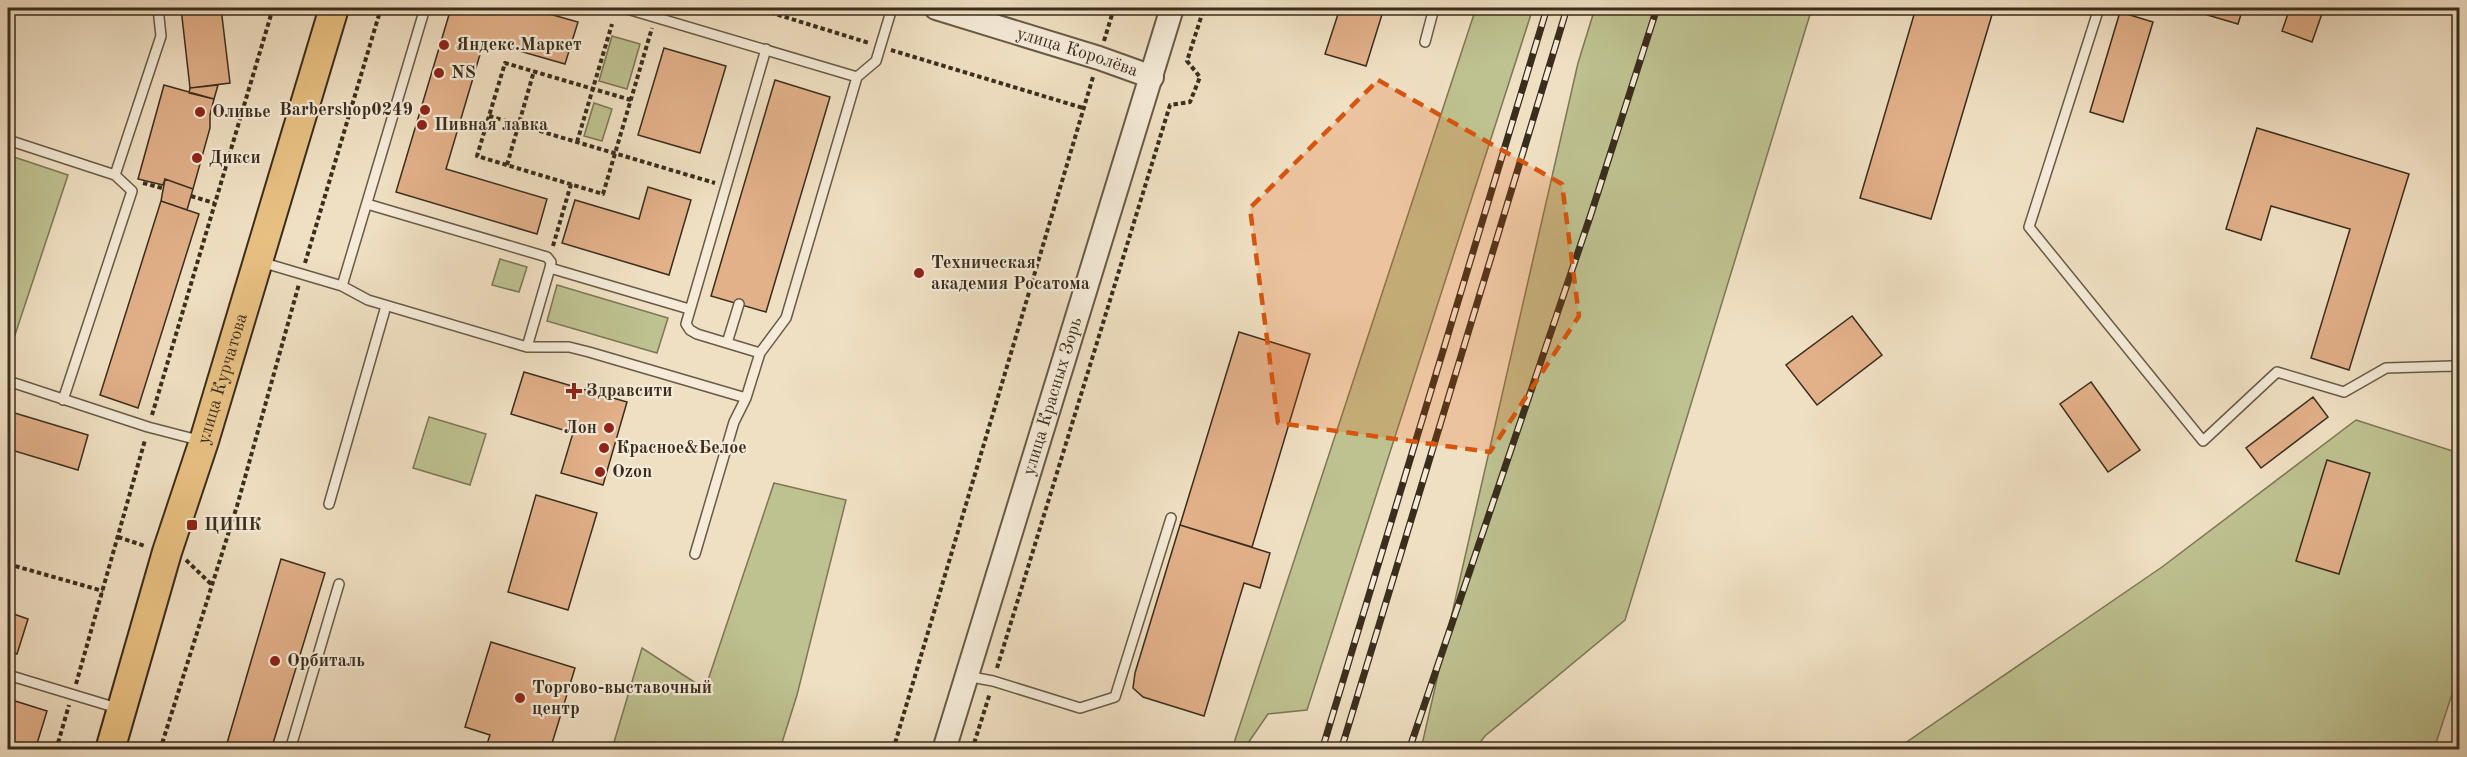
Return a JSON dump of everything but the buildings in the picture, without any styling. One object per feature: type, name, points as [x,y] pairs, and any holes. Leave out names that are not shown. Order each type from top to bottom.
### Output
[{"type":"main road","name":"улица Курчатова","points":[[110,750],[167,552],[204,441],[334,8]]},
{"type":"street","name":"улица Королёва","points":[[936,8],[1100,58],[1152,77]]},
{"type":"street","name":"улица Красных Зорь","points":[[944,750],[1172,8]]},
{"type":"lane","points":[[116,175],[161,36],[158,8]]},
{"type":"lane","points":[[342,286],[425,8]]},
{"type":"lane","points":[[624,8],[857,77]]},
{"type":"lane","points":[[695,554],[734,422],[746,398],[760,353],[786,318],[857,77],[876,61],[892,8]]},
{"type":"lane","points":[[1425,42],[1434,8]]},
{"type":"lane","points":[[2098,8],[2029,227],[2203,441],[2277,372],[2344,392],[2386,368],[2452,366],[2460,369]]},
{"type":"lane","points":[[760,353],[690,330],[686,324],[766,49]]},
{"type":"lane","points":[[8,140],[116,175],[132,191],[63,400]]},
{"type":"lane","points":[[367,204],[547,257],[551,262],[550,268],[527,347]]},
{"type":"lane","points":[[257,261],[342,286],[368,300],[386,306],[527,347],[569,347],[746,398]]},
{"type":"lane","points":[[550,268],[689,309]]},
{"type":"lane","points":[[727,343],[739,304]]},
{"type":"lane","points":[[329,504],[386,306]]},
{"type":"lane","points":[[8,381],[148,428],[204,441]]},
{"type":"lane","points":[[966,676],[993,681],[1080,708],[1115,697],[1171,518]]},
{"type":"lane","points":[[290,750],[339,584]]},
{"type":"lane","points":[[8,675],[122,710]]},
{"type":"path","points":[[56,750],[148,428],[273,8]]},
{"type":"path","points":[[160,750],[227,541],[302,274],[381,8]]},
{"type":"path","points":[[756,8],[1083,108]]},
{"type":"path","points":[[893,750],[1114,8]]},
{"type":"path","points":[[972,750],[1170,105],[1190,102],[1200,78],[1187,61],[1204,8]]},
{"type":"path","points":[[631,100],[505,63],[477,156],[603,194],[631,100],[655,17]]},
{"type":"path","points":[[577,142],[612,24]]},
{"type":"path","points":[[507,165],[534,71]]},
{"type":"path","points":[[489,116],[725,186]]},
{"type":"path","points":[[547,257],[553,247],[571,184]]},
{"type":"path","points":[[191,196],[214,203]]},
{"type":"path","points":[[8,564],[102,591]]},
{"type":"highlighted area","points":[[1378,80],[1562,184],[1579,316],[1490,452],[1278,423],[1250,208]]},
{"type":"green space","points":[[1476,8],[1533,8],[1307,710],[1268,714],[1244,749],[1232,749]]},
{"type":"green space","points":[[1595,8],[1812,8],[1625,620],[1485,736],[1475,749],[1421,749],[1578,63]]},
{"type":"green space","points":[[612,36],[640,44],[627,89],[599,81]]},
{"type":"green space","points":[[594,103],[612,109],[602,141],[584,136]]},
{"type":"green space","points":[[8,155],[68,175],[8,356]]},
{"type":"green space","points":[[500,259],[527,267],[519,292],[492,285]]},
{"type":"green space","points":[[557,285],[668,318],[657,353],[547,321]]},
{"type":"green space","points":[[429,417],[486,434],[470,485],[413,468]]},
{"type":"green space","points":[[2356,420],[2459,453],[2459,673],[2434,749],[1895,750],[2162,567]]},
{"type":"green space","points":[[774,483],[846,500],[797,695],[780,749],[612,749],[642,648],[705,689]]},
{"type":"railway","points":[[1322,750],[1547,8]]},
{"type":"railway","points":[[1341,750],[1567,8]]},
{"type":"railway","points":[[1409,750],[1591,214],[1657,8]]},
{"type":"place","name":"Яндекс.Маркет","points":[[444,45]]},
{"type":"place","name":"NS","points":[[439,73]]},
{"type":"place","name":"Barbershop0249","points":[[425,110]]},
{"type":"place","name":"Оливье","points":[[200,112]]},
{"type":"place","name":"Пивная лавка","points":[[422,125]]},
{"type":"place","name":"Дикси","points":[[197,158]]},
{"type":"place","name":"Техническая академия Росатома","points":[[919,273]]},
{"type":"place","name":"Здравсити","points":[[574,391]]},
{"type":"place","name":"Лон","points":[[609,428]]},
{"type":"place","name":"Красное&Белое","points":[[604,448]]},
{"type":"place","name":"Ozon","points":[[600,472]]},
{"type":"place","name":"ЦИПК","points":[[192,525]]},
{"type":"place","name":"Орбиталь","points":[[275,661]]},
{"type":"place","name":"Торгово-выставочный центр","points":[[520,698]]}]
